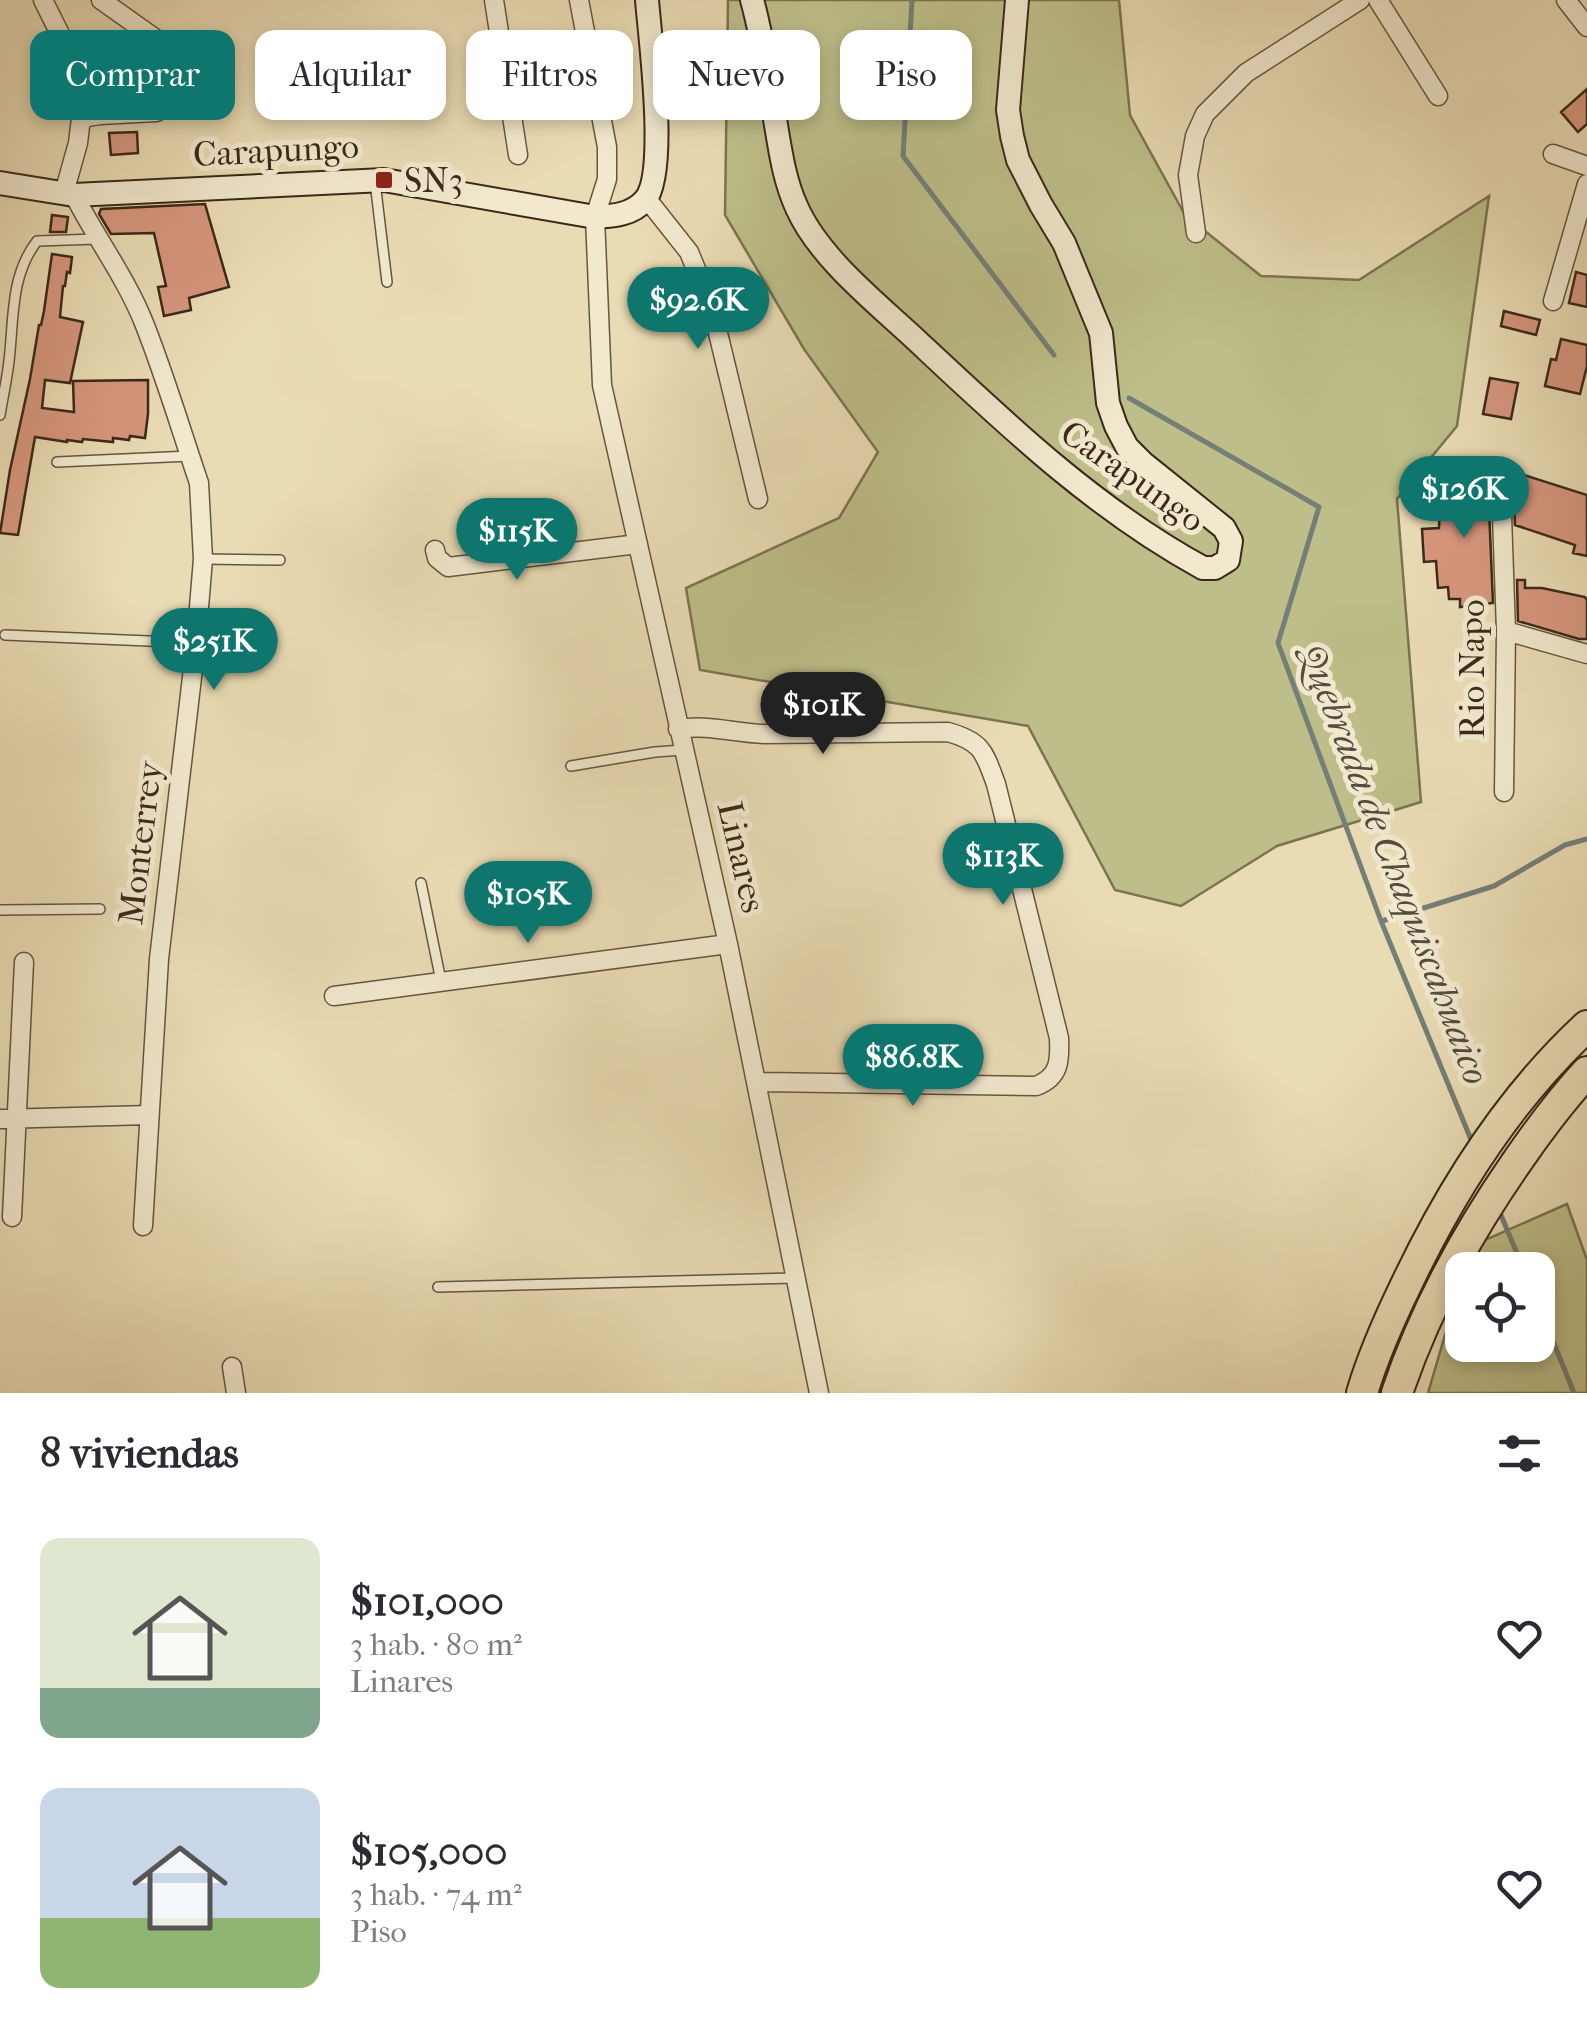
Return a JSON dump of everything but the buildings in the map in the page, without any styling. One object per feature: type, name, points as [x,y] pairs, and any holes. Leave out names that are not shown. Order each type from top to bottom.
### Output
[{"type":"highway","points":[[1362,1393],[1370,1366],[1419,1258],[1476,1159],[1531,1084],[1587,1026]]},
{"type":"highway","points":[[1397,1393],[1429,1310],[1458,1253],[1508,1174],[1587,1072]]},
{"type":"street","points":[[44,0],[58,30]]},
{"type":"street","points":[[101,0],[144,30]]},
{"type":"street","points":[[494,0],[518,156]]},
{"type":"street","name":"Linares","points":[[579,0],[607,147],[608,179],[595,218],[602,385],[728,944],[820,1393]]},
{"type":"street","points":[[646,0],[655,112],[655,170],[647,199],[689,252],[712,308],[758,499]]},
{"type":"street","name":"Carapungo","points":[[752,0],[785,175],[798,210],[816,240],[877,304],[1035,450],[1135,528],[1203,568],[1215,568],[1228,560],[1230,541],[1224,528],[1127,448],[1108,403],[1101,333],[1064,243],[1018,160],[1008,110],[1017,0]]},
{"type":"street","points":[[1196,233],[1188,175],[1195,136],[1205,114],[1246,73],[1360,0]]},
{"type":"street","points":[[1378,0],[1438,96]]},
{"type":"street","points":[[1566,0],[1587,26]]},
{"type":"street","points":[[69,194],[81,120]]},
{"type":"street","points":[[1552,154],[1587,166]]},
{"type":"street","name":"Carapungo","points":[[0,183],[69,194],[374,180],[595,218],[620,216],[647,199]]},
{"type":"street","points":[[1553,301],[1587,184]]},
{"type":"street","name":"Monterrey","points":[[69,194],[126,286],[143,322],[199,484],[204,559],[159,959],[144,1226]]},
{"type":"street","name":"Rio Napo","points":[[1501,486],[1506,631],[1504,792]]},
{"type":"street","points":[[435,550],[437,558],[448,567],[638,544]]},
{"type":"street","points":[[1506,631],[1587,654]]},
{"type":"street","points":[[678,728],[700,725],[764,734],[948,732],[971,739],[986,759],[996,784],[1059,1038],[1059,1064],[1052,1078],[1036,1086],[756,1082]]},
{"type":"street","points":[[334,996],[728,944]]},
{"type":"street","points":[[12,1217],[8,1118],[24,962]]},
{"type":"street","points":[[8,1118],[149,1115]]},
{"type":"street","points":[[232,1367],[236,1393]]},
{"type":"lane","points":[[374,180],[388,282]]},
{"type":"lane","points":[[0,415],[17,282],[24,258],[37,242],[97,239]]},
{"type":"lane","points":[[57,462],[190,456]]},
{"type":"lane","points":[[204,559],[280,560]]},
{"type":"lane","points":[[5,635],[196,643]]},
{"type":"lane","points":[[571,766],[683,750]]},
{"type":"lane","points":[[421,883],[441,981]]},
{"type":"lane","points":[[0,910],[100,909]]},
{"type":"lane","points":[[438,1287],[796,1278]]},
{"type":"green space","points":[[728,0],[1119,0],[1130,115],[1185,215],[1261,276],[1359,280],[1489,196],[1457,426],[1397,499],[1421,802],[1277,846],[1181,906],[1115,890],[1028,726],[700,670],[686,588],[839,518],[878,452],[804,349],[725,215],[726,120],[820,120],[820,30],[728,30]]},
{"type":"green space","points":[[1567,1204],[1587,1260],[1587,1393],[1428,1393],[1445,1335],[1445,1362],[1555,1362],[1555,1252],[1479,1252],[1485,1240]]},
{"type":"waterway","name":"Quebrada de Chaquiscahuaico","points":[[912,0],[903,156],[1054,355]]},
{"type":"waterway","name":"Quebrada de Chaquiscahuaico","points":[[1129,398],[1319,507],[1278,643],[1381,921],[1472,1142]]},
{"type":"waterway","points":[[1382,921],[1494,886],[1565,845],[1587,839]]},
{"type":"waterway","name":"Quebrada de Chaquiscahuaico","points":[[1498,1208],[1516,1252]]},
{"type":"waterway","name":"Quebrada de Chaquiscahuaico","points":[[1555,1346],[1574,1393]]},
{"type":"place","name":"SN3","points":[[384,180]]}]
